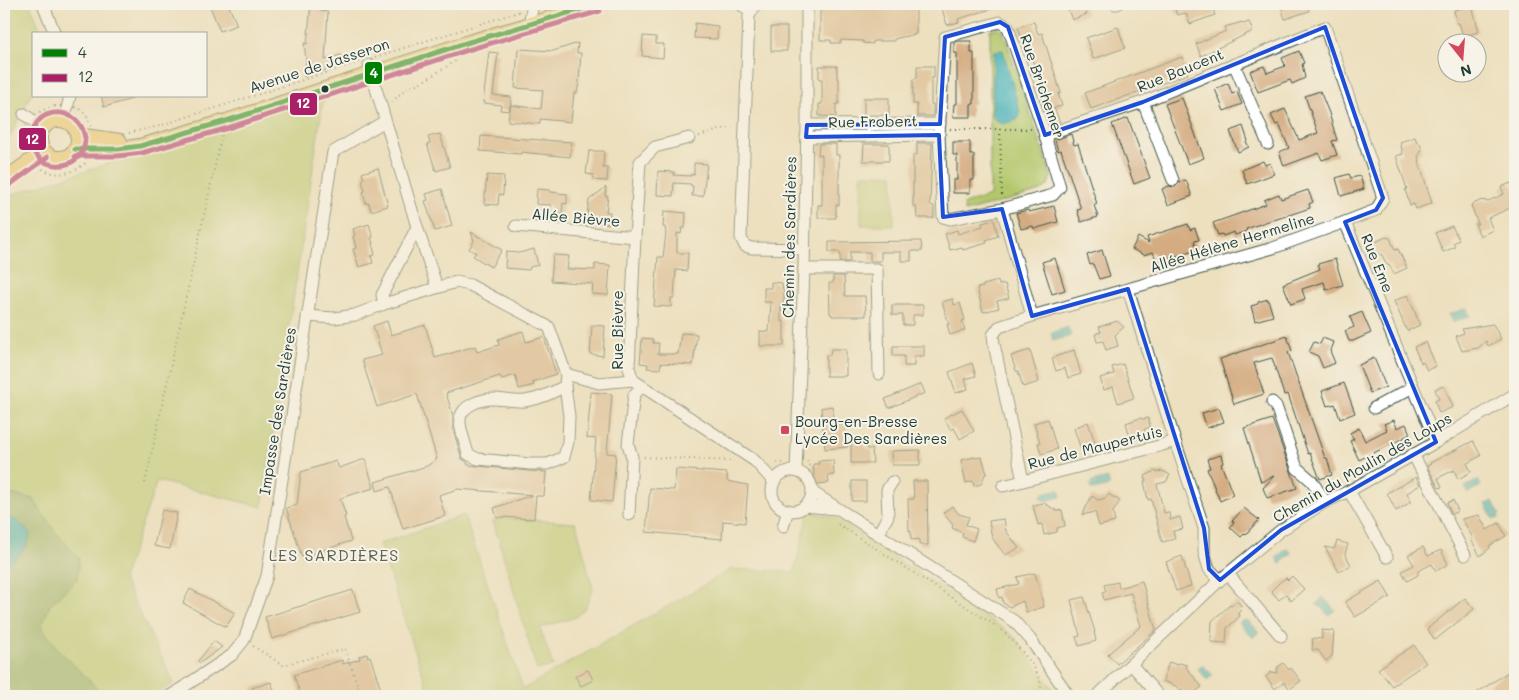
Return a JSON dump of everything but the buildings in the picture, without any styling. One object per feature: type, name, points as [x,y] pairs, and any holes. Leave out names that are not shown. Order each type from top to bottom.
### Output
[{"type":"main road","name":"Avenue de Jasseron","points":[[76,142],[93,137],[117,142],[139,140],[227,113],[370,64],[532,13],[569,4]]},
{"type":"main road","name":"Avenue de Jasseron","points":[[93,137],[118,149],[140,146],[226,121],[370,64],[470,42],[532,13],[598,4]]},
{"type":"main road","points":[[64,120],[74,128],[76,142],[70,154],[58,158],[44,151],[40,145],[39,138],[43,128],[50,121],[64,120]]},
{"type":"main road","points":[[4,180],[44,151]]},
{"type":"street","points":[[43,4],[54,32]]},
{"type":"street","points":[[740,4],[753,7],[748,16],[741,238],[745,246],[752,248],[803,249]]},
{"type":"street","name":"Chemin des Sardières","points":[[796,467],[804,269],[807,4]]},
{"type":"street","name":"Rue Brichemer","points":[[1000,22],[1008,27],[1044,132],[1060,187],[1053,195],[1002,210],[950,219],[943,217],[940,130],[945,38],[1000,22]]},
{"type":"street","name":"Rue Baucent","points":[[1044,132],[1143,102],[1325,26]]},
{"type":"street","name":"Rue Eme","points":[[1325,26],[1383,198],[1376,210],[1345,222],[1436,442]]},
{"type":"street","points":[[370,64],[417,227],[438,287]]},
{"type":"street","points":[[1234,64],[1268,144]]},
{"type":"street","points":[[64,120],[68,101]]},
{"type":"street","points":[[1143,102],[1173,180]]},
{"type":"street","points":[[28,116],[43,128]]},
{"type":"street","name":"Impasse des Sardières","points":[[170,696],[232,655],[244,640],[267,576],[333,152],[385,120]]},
{"type":"street","name":"Rue Frobert","points":[[807,125],[940,130]]},
{"type":"street","name":"Rue Frobert","points":[[806,137],[940,130]]},
{"type":"street","name":"Rue Bièvre","points":[[637,383],[629,368],[640,162],[655,147],[689,138]]},
{"type":"street","points":[[1002,210],[1032,316]]},
{"type":"street","name":"Allée Hélène Hermeline","points":[[1128,289],[1273,248],[1345,222]]},
{"type":"street","name":"Allée Bièvre","points":[[516,226],[635,237]]},
{"type":"street","points":[[384,304],[382,295],[417,227]]},
{"type":"street","points":[[804,269],[877,268],[879,374]]},
{"type":"street","points":[[307,316],[334,318],[356,314],[456,282],[470,285],[549,327],[565,380],[569,416],[568,442],[564,458],[548,464],[530,464],[478,459],[468,454],[460,420],[464,409],[476,402],[492,399],[524,401],[546,396],[565,380],[599,383],[637,383],[755,461],[774,482]]},
{"type":"street","name":"Rue de Maupertuis","points":[[1023,481],[993,335],[999,327],[1128,289],[1204,528],[1204,552],[1209,570],[1224,577],[1281,636]]},
{"type":"street","points":[[629,515],[632,457],[628,444],[637,383]]},
{"type":"street","points":[[1374,408],[1413,387]]},
{"type":"street","name":"Chemin du Moulin des Loups","points":[[1097,696],[1224,577],[1281,530],[1325,502],[1349,491],[1436,442],[1515,394]]},
{"type":"street","points":[[1272,402],[1276,406],[1297,468],[1312,481],[1325,502]]},
{"type":"street","name":"Rue de Maupertuis","points":[[1003,486],[1175,441]]},
{"type":"street","points":[[1413,454],[1465,556]]},
{"type":"street","points":[[796,467],[808,479],[812,492],[810,500],[805,506],[793,511],[783,509],[778,505],[773,498],[772,492],[774,482],[784,472],[796,467]]},
{"type":"street","points":[[878,534],[888,516],[887,490],[892,482]]},
{"type":"street","points":[[1349,491],[1387,558]]},
{"type":"street","points":[[812,492],[1014,622],[1030,639],[1070,696]]},
{"type":"street","points":[[805,506],[840,510]]},
{"type":"street","points":[[783,527],[788,510]]},
{"type":"street","points":[[1131,664],[1158,696]]},
{"type":"path","points":[[121,133],[130,133],[159,126],[370,64],[532,13]]},
{"type":"path","points":[[382,108],[394,101],[404,90],[462,57],[470,42]]},
{"type":"path","points":[[68,101],[79,108],[87,117],[93,137],[85,164],[70,172],[59,174],[49,173],[40,168],[24,145],[24,134],[29,121],[28,116],[68,101]]},
{"type":"path","points":[[145,483],[226,121]]},
{"type":"path","points":[[689,138],[726,128],[744,128]]},
{"type":"path","points":[[1000,129],[1002,210]]},
{"type":"path","points":[[940,130],[1000,129],[1044,132]]},
{"type":"path","points":[[632,457],[755,461],[796,467]]},
{"type":"path","points":[[838,523],[1002,630],[1019,649],[1038,676],[1042,696]]},
{"type":"path","points":[[244,640],[283,665],[345,649],[361,696]]},
{"type":"highlighted area","points":[[1000,22],[1008,27],[1045,135],[1143,102],[1325,27],[1383,198],[1376,210],[1345,222],[1436,442],[1281,530],[1220,580],[1209,569],[1204,528],[1128,289],[1032,316],[1002,209],[943,217],[939,135],[806,137],[807,125],[940,124],[945,37]]},
{"type":"green space","points":[[4,4],[30,4],[41,32],[32,32],[32,92],[4,149]]},
{"type":"green space","points":[[998,28],[1003,31],[1051,176],[1048,185],[1041,191],[965,212],[964,204],[990,196],[990,30]]},
{"type":"green space","points":[[324,95],[262,507],[157,481],[123,579],[174,683],[154,696],[104,696],[58,649],[41,627],[50,605],[77,579],[53,529],[33,499],[4,493],[4,197]]},
{"type":"green space","points":[[861,174],[893,174],[894,225],[861,225]]},
{"type":"green space","points":[[4,493],[33,499],[53,529],[79,558],[77,579],[50,605],[41,627],[58,649],[104,696],[4,696]]},
{"type":"green space","points":[[809,511],[835,518],[1013,635],[1058,696],[511,696],[521,690],[502,696],[430,696],[379,544],[464,515],[523,689],[732,569],[794,572]]},
{"type":"green space","points":[[504,518],[576,523],[593,589],[585,608],[576,617],[540,628],[553,666],[537,670],[493,521]]},
{"type":"water","points":[[1003,50],[1020,112],[1017,120],[1003,124],[992,115],[994,51]]},
{"type":"water","points":[[1467,308],[1470,316],[1452,323],[1449,314]]},
{"type":"water","points":[[1068,327],[1071,336],[1053,341],[1051,333]]},
{"type":"water","points":[[1108,478],[1110,486],[1091,489],[1090,484],[1092,482]]},
{"type":"water","points":[[1478,480],[1481,486],[1468,493],[1465,487]]},
{"type":"water","points":[[1059,489],[1061,497],[1042,500],[1041,495],[1044,495],[1043,493]]},
{"type":"water","points":[[1493,501],[1500,515],[1496,519],[1493,519],[1485,504]]},
{"type":"water","points":[[4,517],[18,522],[30,534],[27,544],[21,553],[4,566]]},
{"type":"water","points":[[1287,548],[1292,553],[1280,564],[1276,558]]},
{"type":"water","points":[[1323,597],[1335,610],[1329,616],[1320,606],[1316,605]]},
{"type":"water","points":[[1247,619],[1259,632],[1253,638],[1239,623]]},
{"type":"water","points":[[1202,665],[1213,675],[1207,680],[1198,669]]},
{"type":"transit line","name":"4","points":[[75,149],[118,149],[140,146],[226,121],[469,42],[598,4]]},
{"type":"transit line","name":"12","points":[[75,156],[118,156],[142,153],[228,128],[471,49],[600,11]]},
{"type":"transit line","name":"12","points":[[85,138],[81,127],[75,119],[67,114],[57,113],[48,114],[40,119],[35,126],[32,137],[33,149],[39,157],[47,163],[56,165],[66,164],[75,160],[82,152],[85,141]]},
{"type":"transit line","name":"12","points":[[8,186],[48,157]]},
{"type":"place","name":"Bourg-en-Bresse Lycée Des Sardières","points":[[785,430]]},
{"type":"district","name":"LES SARDIÈRES","points":[[334,554]]}]
